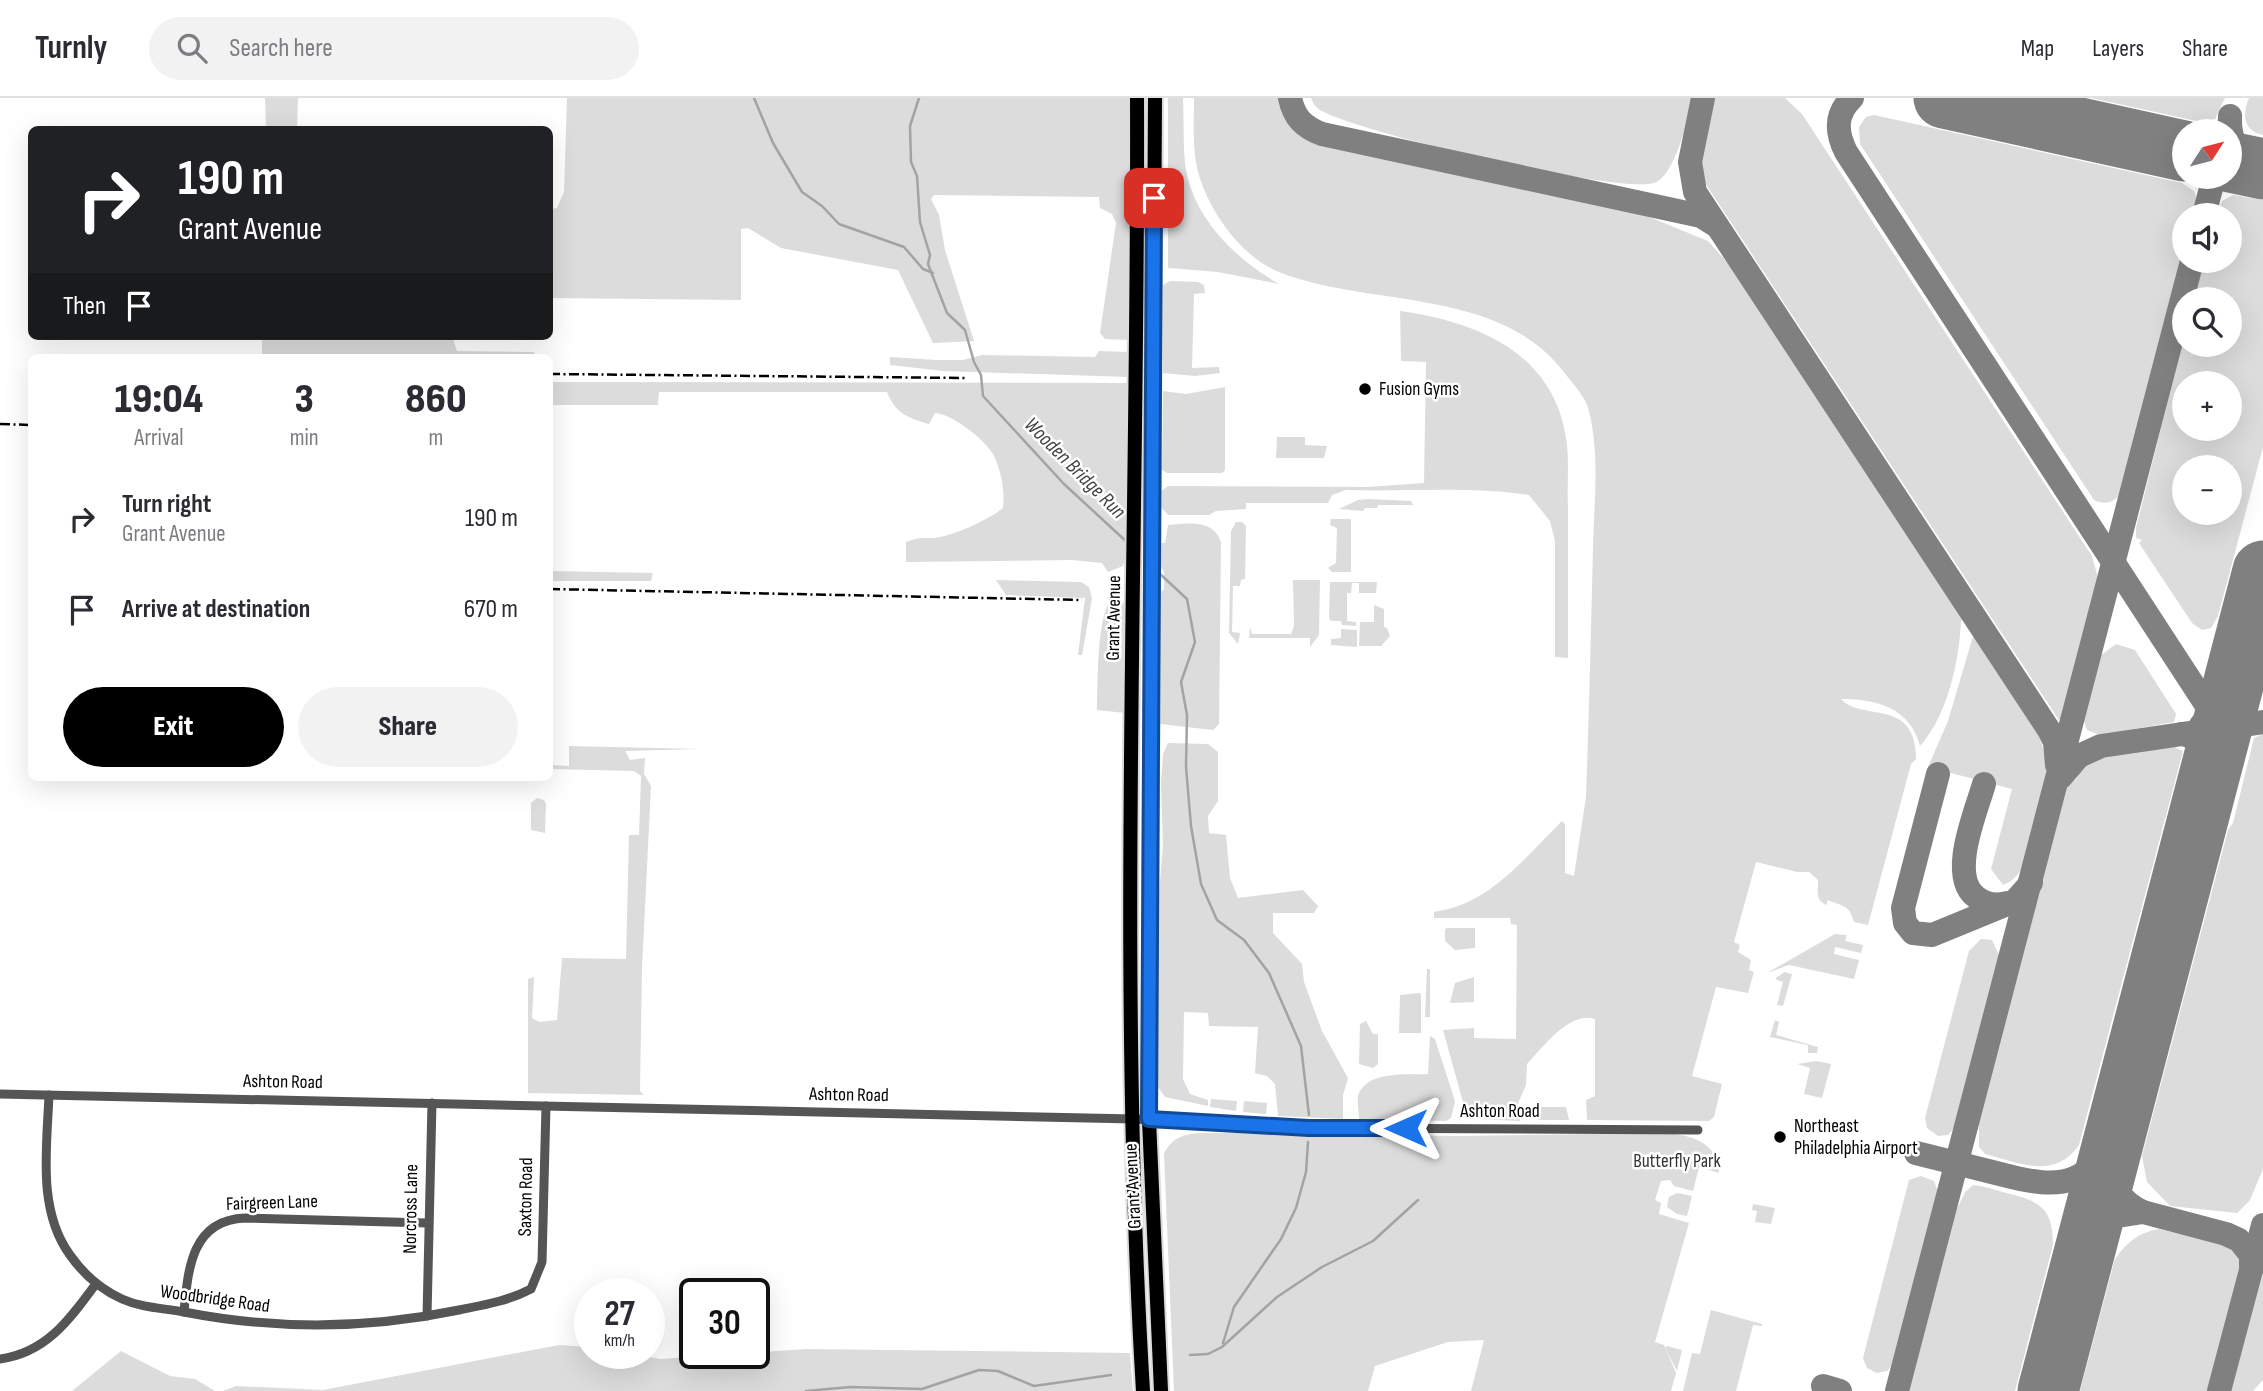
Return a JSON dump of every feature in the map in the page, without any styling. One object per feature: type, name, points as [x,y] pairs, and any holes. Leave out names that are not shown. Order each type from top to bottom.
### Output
[{"type":"main road","name":"Grant Avenue","points":[[1137,98],[1131,830],[1142,1119],[1161,1391]]},
{"type":"main road","name":"Grant Avenue","points":[[1143,1391],[1142,1119],[1150,829],[1155,98]]},
{"type":"main road","points":[[1135,405],[1145,435],[1146,474],[1151,478]]},
{"type":"main road","points":[[1131,830],[1150,829]]},
{"type":"main road","points":[[1141,1330],[1157,1330]]},
{"type":"street","name":"Ashton Road","points":[[0,1094],[1142,1119],[1309,1128],[1698,1130]]},
{"type":"street","name":"Woodbridge Road","points":[[49,1095],[47,1185],[52,1218],[69,1254],[95,1285],[124,1300],[201,1318],[307,1326],[427,1317],[507,1300],[532,1287]]},
{"type":"street","name":"Norcross Lane","points":[[427,1317],[427,1223],[432,1103]]},
{"type":"street","name":"Saxton Road","points":[[532,1287],[542,1262],[546,1106]]},
{"type":"street","name":"Fairgreen Lane","points":[[184,1312],[198,1246],[203,1234],[220,1221],[245,1218],[427,1223]]},
{"type":"street","points":[[0,1359],[26,1352],[56,1334],[95,1285]]},
{"type":"green space","points":[[265,98],[298,98],[297,126],[266,126]]},
{"type":"green space","points":[[567,98],[1130,98],[1129,340],[1105,339],[1100,333],[1116,223],[1112,214],[1100,208],[1099,197],[934,195],[931,199],[939,215],[945,250],[974,341],[933,343],[898,270],[781,248],[748,228],[741,229],[741,300],[553,298],[553,209],[557,208],[564,192]]},
{"type":"green space","points":[[1168,98],[1183,98],[1185,163],[1196,201],[1206,218],[1232,249],[1279,284],[1218,272],[1168,268]]},
{"type":"green space","points":[[1194,98],[1281,98],[1286,114],[1295,126],[1321,142],[1637,212],[1708,241],[1744,281],[1965,619],[1961,621],[1955,670],[1945,703],[1930,733],[1920,746],[1908,723],[1890,708],[1867,701],[1841,699],[1850,706],[1898,719],[1908,727],[1914,740],[1916,759],[1911,764],[1868,925],[1854,922],[1848,909],[1842,905],[1828,900],[1826,905],[1822,903],[1818,894],[1818,880],[1809,872],[1797,872],[1756,862],[1734,942],[1740,945],[1738,952],[1751,960],[1749,970],[1754,972],[1748,993],[1716,987],[1692,1076],[1722,1084],[1714,1117],[1709,1121],[1587,1120],[1586,1100],[1595,1096],[1595,1019],[1586,1018],[1576,1020],[1557,1032],[1527,1064],[1526,1085],[1513,1115],[1521,1116],[1520,1121],[1479,1119],[1466,1113],[1443,1030],[1474,1028],[1474,1038],[1516,1039],[1517,925],[1511,924],[1510,918],[1434,918],[1434,912],[1454,908],[1489,890],[1520,864],[1562,821],[1565,824],[1565,873],[1574,876],[1586,797],[1587,766],[1596,479],[1589,411],[1582,395],[1563,371],[1536,344],[1505,325],[1433,304],[1319,284],[1284,274],[1255,258],[1219,218],[1203,187],[1195,154]]},
{"type":"green space","points":[[1311,98],[1693,98],[1680,146],[1668,170],[1654,183],[1631,184],[1542,171],[1432,146],[1343,120],[1318,109]]},
{"type":"green space","points":[[1715,98],[1785,98],[1802,114],[2092,556],[2098,578],[2063,716],[2059,720],[1707,186],[1701,173],[1702,162]]},
{"type":"green space","points":[[2091,98],[2225,98],[2215,119],[2187,119]]},
{"type":"green space","points":[[2249,98],[2263,98],[2263,135],[2251,130],[2246,121],[2245,110]]},
{"type":"green space","points":[[1874,115],[2172,181],[2172,189],[2194,191],[2196,203],[2172,203],[2172,273],[2179,273],[2175,287],[2172,287],[2172,299],[2122,490],[2114,500],[2102,503],[2094,500],[1860,144],[1859,127],[1866,117]]},
{"type":"green space","points":[[2233,195],[2263,200],[2263,447],[2218,616],[2211,628],[2202,630],[2192,623],[2139,543],[2142,540],[2136,538],[2136,528],[2172,384],[2172,441],[2242,441],[2242,371],[2175,371],[2179,357],[2242,357],[2242,287],[2197,287],[2201,273],[2242,273],[2242,203],[2221,203]]},
{"type":"green space","points":[[1170,281],[1198,282],[1204,285],[1205,293],[1194,294],[1192,368],[1219,367],[1220,373],[1195,376],[1163,373],[1163,285]]},
{"type":"green space","points":[[1400,311],[1429,316],[1485,334],[1509,348],[1531,366],[1548,387],[1560,414],[1567,445],[1568,658],[1555,657],[1555,541],[1550,521],[1529,495],[1460,490],[1346,490],[1332,495],[1328,503],[1246,503],[1246,509],[1216,511],[1209,515],[1168,515],[1161,507],[1161,491],[1168,486],[1368,487],[1424,483],[1426,362],[1401,361]]},
{"type":"green space","points":[[262,340],[453,340],[457,351],[534,354],[262,354]]},
{"type":"green space","points":[[1099,351],[1128,352],[1128,377],[943,371],[890,365],[890,357],[963,360],[982,355],[1095,357]]},
{"type":"green space","points":[[553,382],[1127,383],[1126,556],[1123,566],[1108,572],[1102,563],[1072,560],[906,562],[906,542],[959,531],[979,523],[1003,508],[1003,487],[993,454],[975,434],[942,414],[935,413],[929,424],[909,417],[898,410],[887,392],[659,392],[658,405],[553,405]]},
{"type":"green space","points":[[1225,387],[1225,470],[1222,473],[1167,473],[1162,470],[1163,391],[1186,394]]},
{"type":"green space","points":[[1277,437],[1305,437],[1305,445],[1327,446],[1324,458],[1276,458]]},
{"type":"green space","points":[[1358,500],[1411,501],[1413,505],[1378,505],[1377,508],[1365,508],[1363,511],[1339,509]]},
{"type":"green space","points":[[1331,519],[1351,519],[1351,572],[1332,572],[1328,568],[1336,563],[1337,528],[1330,525]]},
{"type":"green space","points":[[1236,522],[1242,522],[1246,526],[1245,579],[1241,580],[1240,586],[1233,586],[1232,632],[1240,633],[1238,644],[1229,633],[1231,531]]},
{"type":"green space","points":[[1192,523],[1207,526],[1218,535],[1221,543],[1219,724],[1213,730],[1160,724],[1161,592],[1164,589],[1161,543],[1165,543],[1168,525]]},
{"type":"green space","points":[[553,571],[653,573],[651,581],[553,581]]},
{"type":"green space","points":[[996,580],[1081,582],[1089,587],[1092,598],[1082,655],[1078,655],[1085,598],[1006,595]]},
{"type":"green space","points":[[1293,580],[1320,580],[1319,635],[1310,647],[1310,638],[1249,638],[1250,627],[1252,634],[1291,634],[1294,626]]},
{"type":"green space","points":[[1330,582],[1377,582],[1376,593],[1359,593],[1359,583],[1352,583],[1351,593],[1347,593],[1347,621],[1356,622],[1356,626],[1342,625],[1341,621],[1331,621],[1329,618]]},
{"type":"green space","points":[[1113,599],[1124,604],[1126,610],[1125,713],[1097,710],[1103,618]]},
{"type":"green space","points":[[1374,605],[1384,609],[1384,627],[1390,636],[1381,646],[1359,646],[1360,622],[1374,622]]},
{"type":"green space","points":[[1341,629],[1357,630],[1357,647],[1331,645],[1331,639],[1341,638]]},
{"type":"green space","points":[[1974,633],[2021,700],[2040,737],[2045,756],[2044,790],[2026,858],[2016,877],[2003,885],[1991,869],[2012,789],[1928,767],[1948,721]]},
{"type":"green space","points":[[2116,644],[2135,650],[2176,714],[2174,722],[2100,735],[2087,730],[2084,721],[2100,656]]},
{"type":"green space","points":[[2263,734],[2263,1169],[2250,1200],[2237,1213],[2170,1206],[2147,1182],[2142,1156],[2254,738]]},
{"type":"green space","points":[[1168,743],[1208,744],[1218,752],[1218,801],[1208,816],[1209,833],[1226,835],[1230,878],[1238,898],[1303,890],[1318,906],[1314,913],[1273,913],[1273,933],[1302,964],[1304,982],[1322,1031],[1348,1078],[1343,1095],[1343,1119],[1278,1116],[1275,1084],[1267,1076],[1255,1073],[1258,1027],[1209,1026],[1208,1013],[1184,1012],[1183,1079],[1190,1094],[1208,1100],[1208,1106],[1165,1097],[1157,1086],[1158,905],[1163,845],[1161,784],[1163,754]]},
{"type":"green space","points":[[569,746],[702,749],[625,751],[630,760],[645,758],[644,774],[651,786],[642,968],[640,1091],[644,1095],[528,1093],[528,979],[534,977],[532,1018],[539,1022],[557,1020],[562,958],[626,959],[629,835],[639,835],[641,776],[634,771],[553,769],[553,765],[569,766]]},
{"type":"green space","points":[[2172,746],[2183,751],[2079,1145],[2069,1156],[2048,1166],[2023,1164],[1985,1154],[1979,1147],[1979,1118],[2067,786],[2077,778],[2074,775],[2083,766],[2106,755]]},
{"type":"green space","points":[[537,798],[544,800],[546,804],[545,833],[531,830],[531,803]]},
{"type":"green space","points":[[1447,928],[1475,928],[1475,948],[1455,950],[1445,941]]},
{"type":"green space","points":[[1835,934],[1847,935],[1845,941],[1863,945],[1861,953],[1835,947],[1834,954],[1859,960],[1854,979],[1789,965],[1767,973]]},
{"type":"green space","points":[[1981,939],[1992,940],[2000,957],[1955,1127],[1948,1135],[1938,1136],[1927,1128],[1925,1118],[1969,951]]},
{"type":"green space","points":[[1427,969],[1430,969],[1430,1017],[1425,1017]]},
{"type":"green space","points":[[1784,972],[1792,974],[1783,1006],[1777,1005],[1783,982],[1775,979]]},
{"type":"green space","points":[[1474,977],[1474,1002],[1450,1003],[1455,983]]},
{"type":"green space","points":[[1419,993],[1421,1033],[1399,1033],[1400,995]]},
{"type":"green space","points":[[1775,1020],[1779,1022],[1776,1035],[1818,1047],[1817,1053],[1808,1053],[1808,1045],[1770,1037]]},
{"type":"green space","points":[[1366,1021],[1373,1034],[1378,1034],[1378,1064],[1373,1068],[1359,1064],[1360,1024]]},
{"type":"green space","points":[[1430,1036],[1435,1039],[1455,1101],[1451,1118],[1446,1121],[1359,1119],[1358,1096],[1369,1082],[1388,1076],[1428,1074]]},
{"type":"green space","points":[[1816,1061],[1831,1064],[1822,1098],[1804,1094],[1810,1068],[1797,1064]]},
{"type":"green space","points":[[1211,1099],[1237,1101],[1236,1111],[1210,1107]]},
{"type":"green space","points":[[1244,1101],[1267,1103],[1266,1114],[1243,1112]]},
{"type":"green space","points":[[1539,1107],[1566,1107],[1569,1120],[1538,1120]]},
{"type":"green space","name":"Butterfly Park","points":[[1200,1133],[1461,1136],[1660,1133],[1690,1137],[1707,1146],[1713,1153],[1719,1173],[1699,1167],[1693,1191],[1674,1186],[1670,1180],[1661,1181],[1655,1200],[1661,1203],[1659,1214],[1689,1223],[1655,1342],[1664,1345],[1676,1373],[1671,1391],[1471,1391],[1484,1340],[1448,1342],[1375,1366],[1368,1391],[1174,1391],[1164,1154],[1175,1140]]},
{"type":"green space","points":[[1921,1176],[1934,1181],[1938,1192],[1893,1364],[1887,1371],[1877,1373],[1867,1368],[1863,1358],[1909,1180]]},
{"type":"green space","points":[[1973,1185],[2028,1199],[2042,1208],[2050,1222],[2053,1245],[2015,1391],[1909,1391],[1957,1209],[1965,1192]]},
{"type":"green space","points":[[1677,1193],[1692,1196],[1687,1216],[1677,1214],[1667,1207],[1669,1197]]},
{"type":"green space","points":[[1753,1204],[1775,1208],[1771,1224],[1755,1222],[1757,1211],[1752,1210]]},
{"type":"green space","points":[[2159,1229],[2227,1245],[2241,1258],[2242,1267],[2209,1391],[2080,1391],[2115,1259],[2134,1239]]},
{"type":"green space","points":[[2263,1270],[2263,1380],[2253,1391],[2231,1391]]},
{"type":"green space","points":[[1711,1310],[1762,1326],[1753,1325],[1736,1391],[1683,1391],[1692,1353],[1700,1354]]},
{"type":"green space","points":[[559,1345],[574,1346],[574,1369],[665,1369],[665,1359],[679,1358],[679,1369],[770,1369],[770,1351],[806,1349],[1130,1353],[1133,1391],[223,1391],[236,1386],[323,1390]]},
{"type":"green space","points":[[1667,1346],[1682,1350],[1677,1371],[1665,1348]]},
{"type":"green space","points":[[121,1351],[170,1376],[195,1379],[215,1391],[72,1391]]},
{"type":"waterway","points":[[754,98],[773,143],[802,192],[822,206],[839,224],[904,247],[923,269],[933,273]]},
{"type":"waterway","name":"Wooden Bridge Run","points":[[919,98],[910,126],[911,162],[917,176],[920,222],[930,255],[928,264],[947,313],[965,330],[974,362],[981,375],[983,396],[1064,484],[1129,544]]},
{"type":"waterway","name":"Wooden Bridge Run","points":[[1159,573],[1187,599],[1195,642],[1181,682],[1187,715],[1186,767],[1191,826],[1201,884],[1217,920],[1244,940],[1269,973],[1301,1046],[1309,1115]]},
{"type":"waterway","name":"Wooden Bridge Run","points":[[1223,1343],[1234,1307],[1281,1239],[1296,1208],[1306,1172],[1308,1142]]},
{"type":"waterway","points":[[1190,1355],[1208,1354],[1222,1347],[1277,1297],[1322,1267],[1373,1241],[1418,1200]]},
{"type":"waterway","name":"Wooden Bridge Run","points":[[806,1391],[850,1387],[922,1389],[979,1370],[998,1371],[1034,1386],[1111,1375]]},
{"type":"taxiway","points":[[1290,98],[1300,120],[1322,134],[1701,216],[1717,226]]},
{"type":"taxiway","points":[[1703,98],[1690,162],[1695,192],[2049,730],[2055,742],[2057,765]]},
{"type":"taxiway","points":[[1852,98],[1842,110],[1839,124],[1840,137],[1846,152],[2222,729]]},
{"type":"taxiway","points":[[2230,116],[2231,133],[2237,148],[2247,159],[2263,167]]},
{"type":"taxiway","points":[[2207,203],[2211,189]]},
{"type":"taxiway","points":[[1897,1391],[2189,273]]},
{"type":"taxiway","points":[[2201,725],[2221,703],[2237,669]]},
{"type":"taxiway","points":[[2061,777],[2079,756],[2101,746],[2263,722]]},
{"type":"taxiway","points":[[2182,734],[2190,736],[2201,746],[2206,759],[2208,783]]},
{"type":"taxiway","points":[[1938,774],[1903,908],[1905,923],[1913,933],[1932,935],[2015,901],[2031,883]]},
{"type":"taxiway","points":[[1984,784],[1966,843],[1964,874],[1968,887],[1980,900],[1991,904],[2007,903]]},
{"type":"taxiway","points":[[1916,1153],[2022,1179],[2058,1182],[2073,1179],[2086,1172],[2108,1144],[2118,1122]]},
{"type":"taxiway","points":[[2108,1159],[2111,1176],[2118,1191],[2128,1203],[2143,1212]]},
{"type":"taxiway","points":[[2086,1248],[2100,1225],[2111,1217],[2143,1212],[2226,1234],[2239,1240],[2251,1255],[2251,1270]]},
{"type":"taxiway","points":[[2219,1391],[2263,1225]]},
{"type":"taxiway","points":[[1823,1386],[1840,1391]]},
{"type":"runway","points":[[1944,98],[2172,148]]},
{"type":"runway","points":[[2242,165],[2263,169]]},
{"type":"runway","points":[[2048,1391],[2263,571]]},
{"type":"railway","points":[[553,374],[968,378]]},
{"type":"railway","points":[[0,424],[28,425]]},
{"type":"railway","points":[[553,589],[1082,600]]},
{"type":"place","name":"Fusion Gyms","points":[[1365,389]]},
{"type":"place","name":"Northeast Philadelphia Airport","points":[[1780,1137]]},
{"type":"route","points":[[1154,198],[1149,1119],[1309,1128],[1406,1128]]}]
